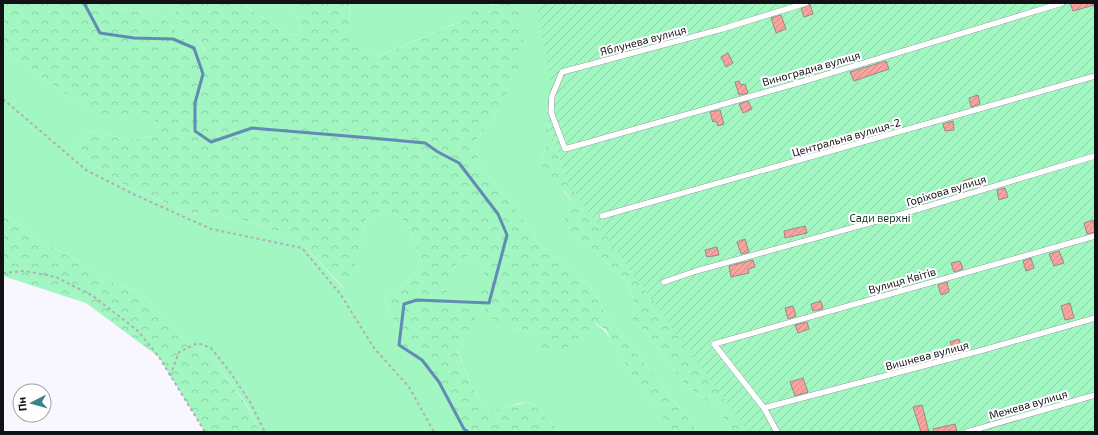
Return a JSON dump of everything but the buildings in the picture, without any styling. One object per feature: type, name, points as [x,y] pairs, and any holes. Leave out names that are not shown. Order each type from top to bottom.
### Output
[{"type":"lane","name":"Яблунева вулиця","points":[[565,149],[552,112],[552,96],[562,72],[722,29],[806,3]]},
{"type":"lane","name":"Виноградна вулиця","points":[[565,149],[798,83],[1062,3]]},
{"type":"lane","name":"Центральна вулиця-2","points":[[602,216],[1095,76]]},
{"type":"lane","name":"Горіхова вулиця","points":[[664,282],[696,271],[902,214],[1095,156]]},
{"type":"lane","name":"Вулиця Квітів","points":[[764,408],[714,344],[1095,236]]},
{"type":"lane","name":"Вишнева вулиця","points":[[764,408],[983,350],[1095,318]]},
{"type":"lane","name":"Межева вулиця","points":[[967,432],[1095,395]]},
{"type":"lane","points":[[764,408],[777,432]]},
{"type":"path","points":[[3,99],[86,170],[133,194],[211,229],[302,248],[341,295],[374,348],[409,387],[434,432]]},
{"type":"path","points":[[3,273],[25,271],[56,277],[93,296],[138,331],[159,357],[205,432]]},
{"type":"path","points":[[170,376],[179,352],[198,343],[211,348],[250,402],[265,432]]},
{"type":"green space","points":[[3,3],[111,3],[116,7],[141,13],[160,15],[200,55],[206,52],[198,40],[176,16],[174,3],[240,3],[290,35],[300,34],[298,13],[288,3],[350,3],[349,16],[352,35],[363,52],[376,57],[455,24],[485,5],[512,3],[521,15],[525,53],[499,109],[473,144],[481,167],[514,207],[542,247],[589,284],[609,319],[699,432],[672,432],[657,408],[629,371],[606,330],[595,323],[587,339],[557,351],[541,348],[539,338],[531,331],[510,328],[489,317],[477,293],[484,274],[473,253],[454,268],[447,287],[447,295],[448,304],[473,311],[476,321],[457,350],[473,390],[487,410],[531,402],[560,432],[464,432],[464,429],[439,382],[422,360],[399,345],[400,334],[385,300],[423,267],[411,233],[406,223],[399,216],[390,213],[379,213],[366,219],[353,274],[344,288],[302,243],[261,225],[222,215],[190,213],[128,187],[96,166],[76,143],[90,131],[130,140],[151,136],[159,123],[135,109],[119,120],[99,121],[85,105],[59,90],[7,52],[3,52]]},
{"type":"green space","points":[[111,3],[174,3],[176,16],[198,40],[206,53],[200,55],[160,15],[141,13],[116,7]]},
{"type":"green space","points":[[240,3],[288,3],[298,13],[300,34],[290,35]]},
{"type":"green space","points":[[350,3],[496,3],[479,9],[445,28],[376,57],[363,52],[352,35],[349,16]]},
{"type":"green space","points":[[512,3],[579,3],[546,117],[546,146],[541,164],[574,204],[568,235],[593,249],[629,284],[635,306],[632,322],[647,333],[686,386],[716,407],[733,432],[699,432],[609,319],[589,284],[542,247],[514,207],[481,167],[473,144],[499,109],[521,15]]},
{"type":"green space","name":"Сади верхні","points":[[536,3],[1095,3],[1095,432],[748,432],[568,184],[546,117],[551,84]]},
{"type":"green space","points":[[3,52],[7,52],[59,90],[85,105],[99,120],[119,120],[135,109],[160,123],[151,136],[130,140],[90,131],[76,143],[96,166],[128,187],[190,213],[222,215],[261,225],[302,243],[343,288],[353,273],[366,219],[379,213],[390,213],[399,216],[406,223],[411,233],[423,267],[385,300],[400,334],[399,345],[422,360],[439,382],[464,429],[464,432],[260,432],[247,405],[211,356],[198,349],[174,329],[141,292],[111,282],[45,242],[3,213]]},
{"type":"green space","points":[[546,117],[568,184],[832,432],[733,432],[716,407],[686,386],[647,333],[632,322],[635,306],[629,284],[593,249],[568,235],[563,209],[574,204],[565,192],[548,185],[541,164],[546,146]]},
{"type":"green space","points":[[3,213],[45,242],[111,282],[141,292],[174,329],[198,349],[211,356],[247,406],[260,432],[205,432],[159,357],[86,303],[3,276]]},
{"type":"green space","points":[[473,253],[484,274],[478,293],[510,328],[531,331],[539,338],[594,323],[611,339],[630,372],[658,409],[672,432],[560,432],[531,402],[519,403],[500,410],[487,410],[473,390],[457,349],[463,341],[448,304],[447,282],[452,272],[460,262]]},
{"type":"waterway","points":[[84,3],[100,33],[134,38],[173,39],[194,48],[203,74],[195,103],[195,131],[211,142],[252,128],[371,138],[425,143],[459,163],[498,214],[507,235],[489,303],[417,300],[404,304],[399,345],[422,360],[439,382],[464,429],[468,432]]}]
